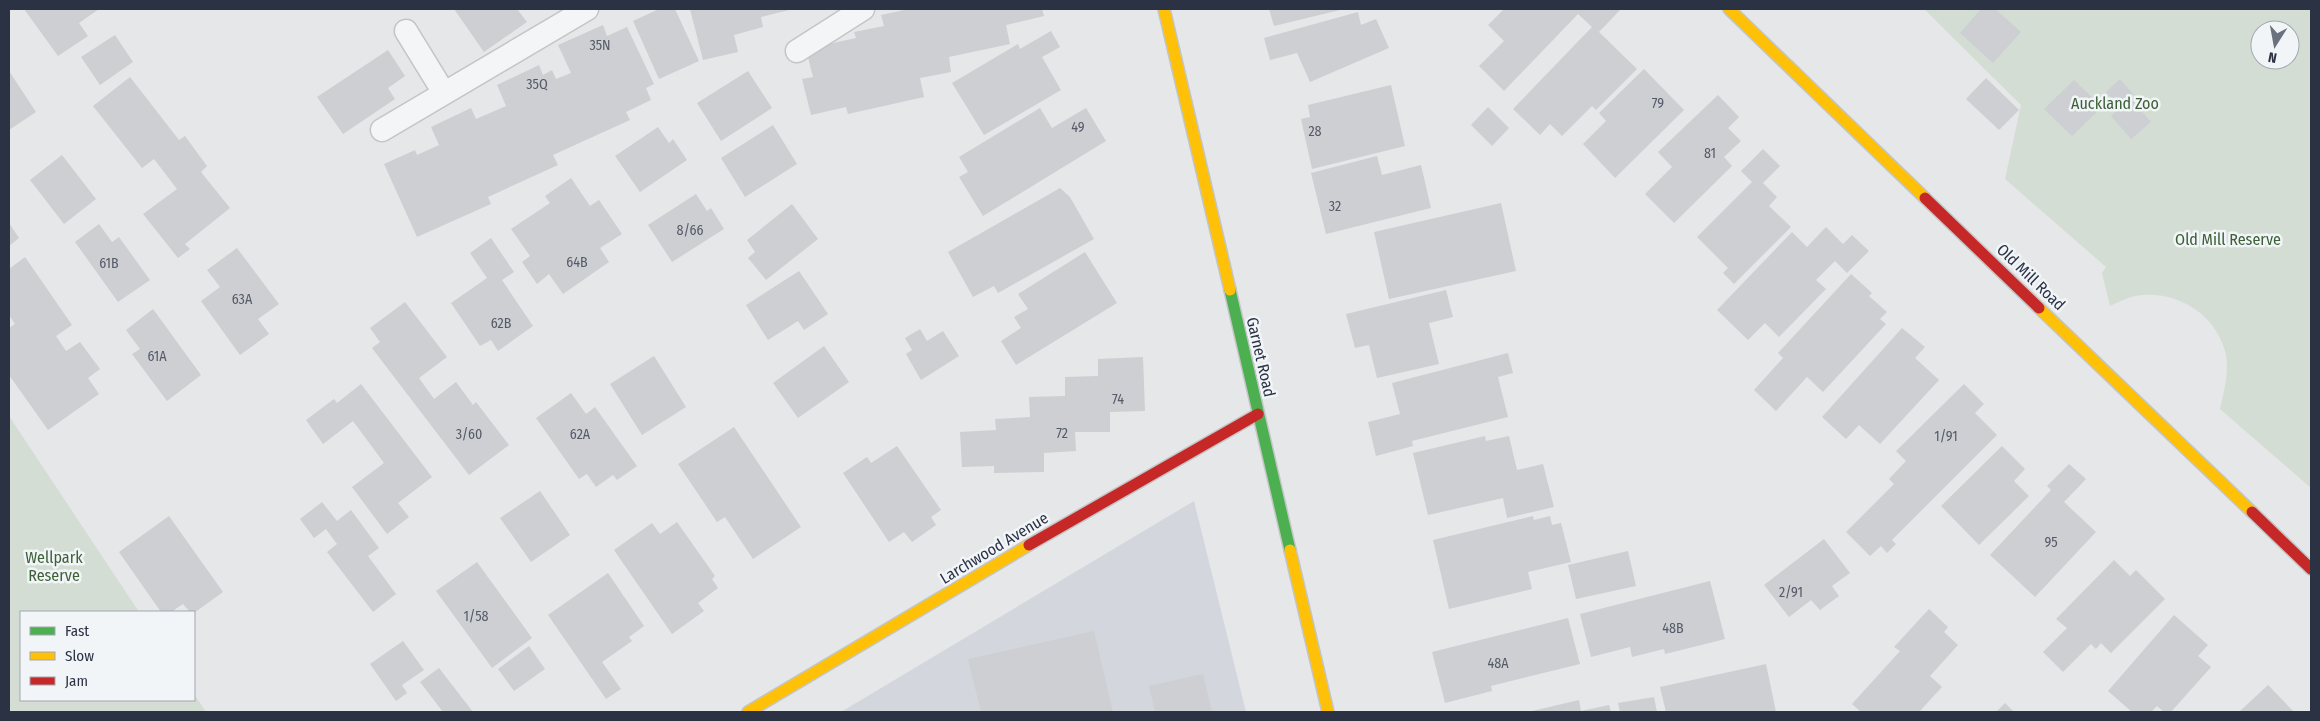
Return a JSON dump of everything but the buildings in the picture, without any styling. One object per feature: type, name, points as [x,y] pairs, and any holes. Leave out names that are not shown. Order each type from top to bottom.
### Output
[{"type":"main road","name":"Garnet Road","points":[[1164,9],[1328,712]]},
{"type":"main road","name":"Old Mill Road","points":[[1729,9],[2311,569]]},
{"type":"main road","name":"Larchwood Avenue","points":[[748,712],[1058,528],[1258,414]]},
{"type":"lane","points":[[382,130],[587,9]]},
{"type":"lane","points":[[798,51],[863,9]]},
{"type":"lane","points":[[406,31],[444,93]]},
{"type":"shaded area","points":[[1194,501],[1246,712],[841,712],[1055,584]]},
{"type":"green space","name":"Auckland Zoo","points":[[1924,9],[2311,9],[2311,488],[2220,409],[2226,376],[2226,355],[2221,340],[2204,316],[2192,307],[2165,296],[2135,296],[2110,306],[2102,273],[2106,267],[2005,179],[2021,105]]},
{"type":"green space","name":"Wellpark Reserve","points":[[9,416],[138,611],[20,611],[20,701],[195,701],[195,696],[206,712],[9,712]]},
{"type":"traffic: fast","points":[[1230,290],[1290,550]]},
{"type":"traffic: slow","points":[[1164,9],[1230,290]]},
{"type":"traffic: slow","points":[[1729,9],[1925,198]]},
{"type":"traffic: slow","points":[[2039,308],[2252,512]]},
{"type":"traffic: slow","points":[[748,712],[1029,545]]},
{"type":"traffic: slow","points":[[1290,550],[1328,712]]},
{"type":"traffic: jam","points":[[1925,198],[2039,308]]},
{"type":"traffic: jam","points":[[1029,545],[1258,414]]},
{"type":"traffic: jam","points":[[2252,512],[2311,569]]},
{"type":"park label","name":"Old Mill Reserve","points":[[2228,239]]}]
